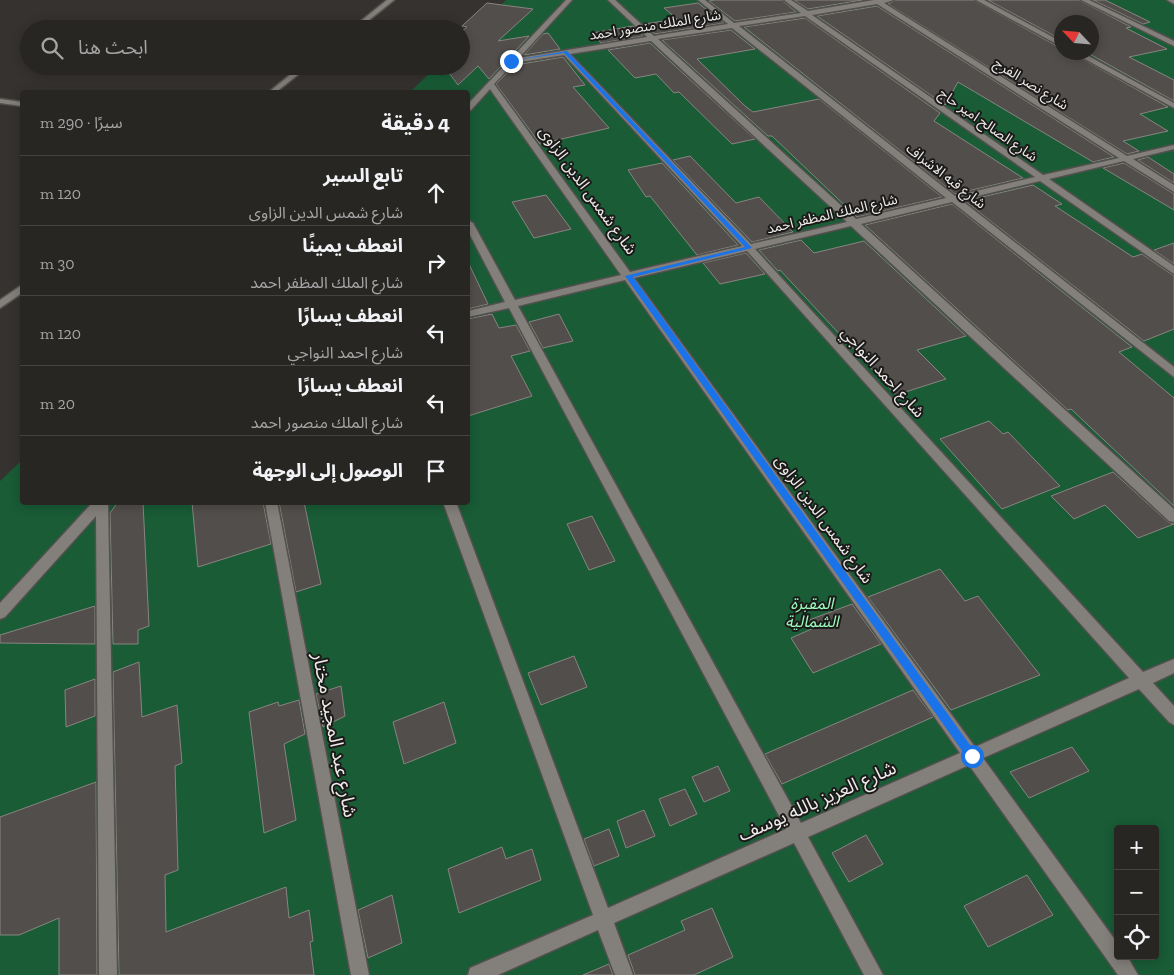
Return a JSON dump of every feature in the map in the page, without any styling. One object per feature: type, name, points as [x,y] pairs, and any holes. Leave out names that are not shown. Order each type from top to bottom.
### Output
[{"type":"street","points":[[365,20],[391,0]]},
{"type":"street","points":[[470,106],[569,0]]},
{"type":"street","points":[[611,0],[1174,517]]},
{"type":"street","name":"شارع قبه الاشراف","points":[[701,0],[1174,373]]},
{"type":"street","name":"شارع الصالح امير حاج","points":[[787,0],[1174,271]]},
{"type":"street","name":"شارع الملك منصور احمد","points":[[511,61],[891,0]]},
{"type":"street","points":[[979,0],[1054,41]]},
{"type":"street","points":[[1084,0],[1174,44]]},
{"type":"street","points":[[1170,0],[1174,2]]},
{"type":"street","name":"شارع نصر الفرج","points":[[876,1],[1174,189]]},
{"type":"street","name":"شارع احمد النواجي","points":[[565,52],[749,248],[1174,717]]},
{"type":"street","points":[[1090,60],[1174,106]]},
{"type":"street","points":[[275,90],[294,75]]},
{"type":"street","name":"شارع شمس الدين الزاوى","points":[[490,84],[1129,975]]},
{"type":"street","points":[[0,101],[20,104]]},
{"type":"street","name":"شارع الملك المظفر احمد","points":[[470,314],[1174,147]]},
{"type":"street","points":[[470,227],[874,975]]},
{"type":"street","points":[[0,305],[20,290]]},
{"type":"street","points":[[0,613],[99,505]]},
{"type":"street","points":[[102,505],[108,975]]},
{"type":"street","name":"شارع عبد المجيد مختار","points":[[271,505],[360,975]]},
{"type":"street","points":[[450,505],[624,975]]},
{"type":"street","name":"شارع العزيز بالله يوسف","points":[[477,975],[1174,666]]},
{"type":"green space","name":"المقبرة الشمالية","points":[[506,0],[1174,0],[1174,975],[0,975],[0,481],[20,462],[20,505],[470,505],[470,90],[412,90],[428,75],[470,75],[470,34]]},
{"type":"building","points":[[782,0],[796,12],[735,21],[709,1]]},
{"type":"building","points":[[794,0],[863,0],[808,9]]},
{"type":"building","points":[[896,0],[974,0],[1054,45],[1054,60],[1084,60],[1168,107],[1140,114],[1168,131],[1123,141],[1139,151],[1127,154],[888,4]]},
{"type":"building","points":[[988,0],[1079,0],[1131,27],[1126,28],[1167,49],[1129,57],[1174,80],[1174,101],[1099,59],[1099,15],[1054,15],[1054,36]]},
{"type":"building","points":[[1093,0],[1105,0],[1150,22],[1143,24]]},
{"type":"building","points":[[487,3],[533,9],[498,41],[529,36],[489,79],[478,66],[470,74],[469,20]]},
{"type":"building","points":[[698,3],[724,23],[655,34],[644,24],[677,19],[664,8]]},
{"type":"building","points":[[877,6],[1114,157],[1093,162],[958,82],[945,105],[817,16]]},
{"type":"building","points":[[805,18],[940,113],[934,121],[1023,178],[955,194],[744,27]]},
{"type":"building","points":[[633,26],[643,36],[601,43],[592,33]]},
{"type":"building","points":[[731,30],[755,49],[697,59],[745,106],[753,112],[819,99],[942,197],[857,217],[772,136],[768,136],[662,40]]},
{"type":"building","points":[[548,33],[560,49],[524,55],[543,34]]},
{"type":"building","points":[[650,43],[755,139],[732,144],[679,92],[674,93],[656,74],[635,78],[608,50]]},
{"type":"building","points":[[563,57],[585,85],[573,87],[609,128],[540,144],[496,84],[515,65]]},
{"type":"building","points":[[451,75],[469,75],[458,85]]},
{"type":"building","points":[[690,156],[736,203],[759,197],[793,232],[752,242],[673,160]]},
{"type":"building","points":[[1148,157],[1174,174],[1174,183],[1138,160]]},
{"type":"building","points":[[662,163],[738,245],[697,255],[650,196],[646,197],[628,170]]},
{"type":"building","points":[[1124,163],[1174,194],[1174,210],[1103,168]]},
{"type":"building","points":[[1033,185],[1062,204],[1055,206],[1133,257],[1142,254],[1174,276],[1174,329],[1144,341],[965,201]]},
{"type":"building","points":[[546,195],[571,229],[534,238],[512,202]]},
{"type":"building","points":[[952,204],[1132,347],[1119,352],[1174,398],[1174,506],[1071,409],[1068,410],[865,225]]},
{"type":"building","points":[[801,240],[814,253],[864,241],[966,336],[917,350],[946,379],[896,395],[780,270],[778,271],[759,250]]},
{"type":"building","points":[[1174,243],[1174,264],[1154,250]]},
{"type":"building","points":[[746,253],[765,274],[720,284],[703,263]]},
{"type":"building","points":[[470,266],[488,304],[470,308]]},
{"type":"building","points":[[492,314],[499,328],[516,325],[530,351],[511,356],[532,396],[470,415],[470,319]]},
{"type":"building","points":[[559,314],[573,341],[543,348],[529,322]]},
{"type":"building","points":[[989,421],[1003,434],[1008,432],[1060,486],[1002,509],[940,439]]},
{"type":"building","points":[[1113,472],[1168,522],[1174,524],[1138,538],[1105,505],[1074,519],[1051,496]]},
{"type":"building","points":[[116,505],[143,505],[149,626],[138,630],[138,644],[113,644],[110,513]]},
{"type":"building","points":[[192,505],[264,505],[271,544],[198,567]]},
{"type":"building","points":[[280,505],[305,505],[321,584],[296,592]]},
{"type":"building","points":[[592,516],[615,561],[589,570],[567,524]]},
{"type":"building","points":[[940,569],[965,601],[978,596],[1040,675],[951,710],[868,597]]},
{"type":"building","points":[[852,604],[881,644],[813,673],[791,638],[814,628],[809,620]]},
{"type":"building","points":[[95,606],[95,644],[0,643],[0,635]]},
{"type":"building","points":[[574,656],[587,687],[541,705],[528,673]]},
{"type":"building","points":[[139,662],[142,717],[177,705],[182,763],[175,766],[178,870],[165,875],[166,932],[286,887],[289,918],[309,910],[313,941],[310,942],[314,975],[119,975],[113,672]]},
{"type":"building","points":[[95,679],[95,716],[66,727],[65,690]]},
{"type":"building","points":[[341,686],[345,716],[323,727],[316,694]]},
{"type":"building","points":[[913,690],[933,717],[782,784],[765,754]]},
{"type":"building","points":[[299,700],[305,734],[284,744],[296,820],[264,833],[249,712],[278,702],[279,706]]},
{"type":"building","points":[[444,702],[456,743],[404,764],[393,722]]},
{"type":"building","points":[[1072,747],[1089,771],[1029,798],[1010,772]]},
{"type":"building","points":[[718,766],[730,791],[704,802],[692,777]]},
{"type":"building","points":[[96,782],[97,975],[59,975],[59,918],[19,935],[0,935],[0,817]]},
{"type":"building","points":[[685,789],[697,814],[670,826],[659,799]]},
{"type":"building","points":[[644,810],[655,836],[626,848],[617,821]]},
{"type":"building","points":[[609,829],[619,856],[594,866],[584,839]]},
{"type":"building","points":[[866,835],[883,864],[849,882],[832,853]]},
{"type":"building","points":[[502,847],[506,859],[532,849],[541,880],[459,913],[448,869]]},
{"type":"building","points":[[1027,875],[1053,915],[988,947],[964,906]]},
{"type":"building","points":[[392,895],[402,943],[368,958],[358,910]]},
{"type":"building","points":[[712,908],[733,957],[694,975],[635,975],[628,955],[685,930],[681,921]]},
{"type":"building","points":[[609,964],[613,975],[583,975]]},
{"type":"route","points":[[511,61],[565,52],[749,248],[629,276],[972,756]]}]
